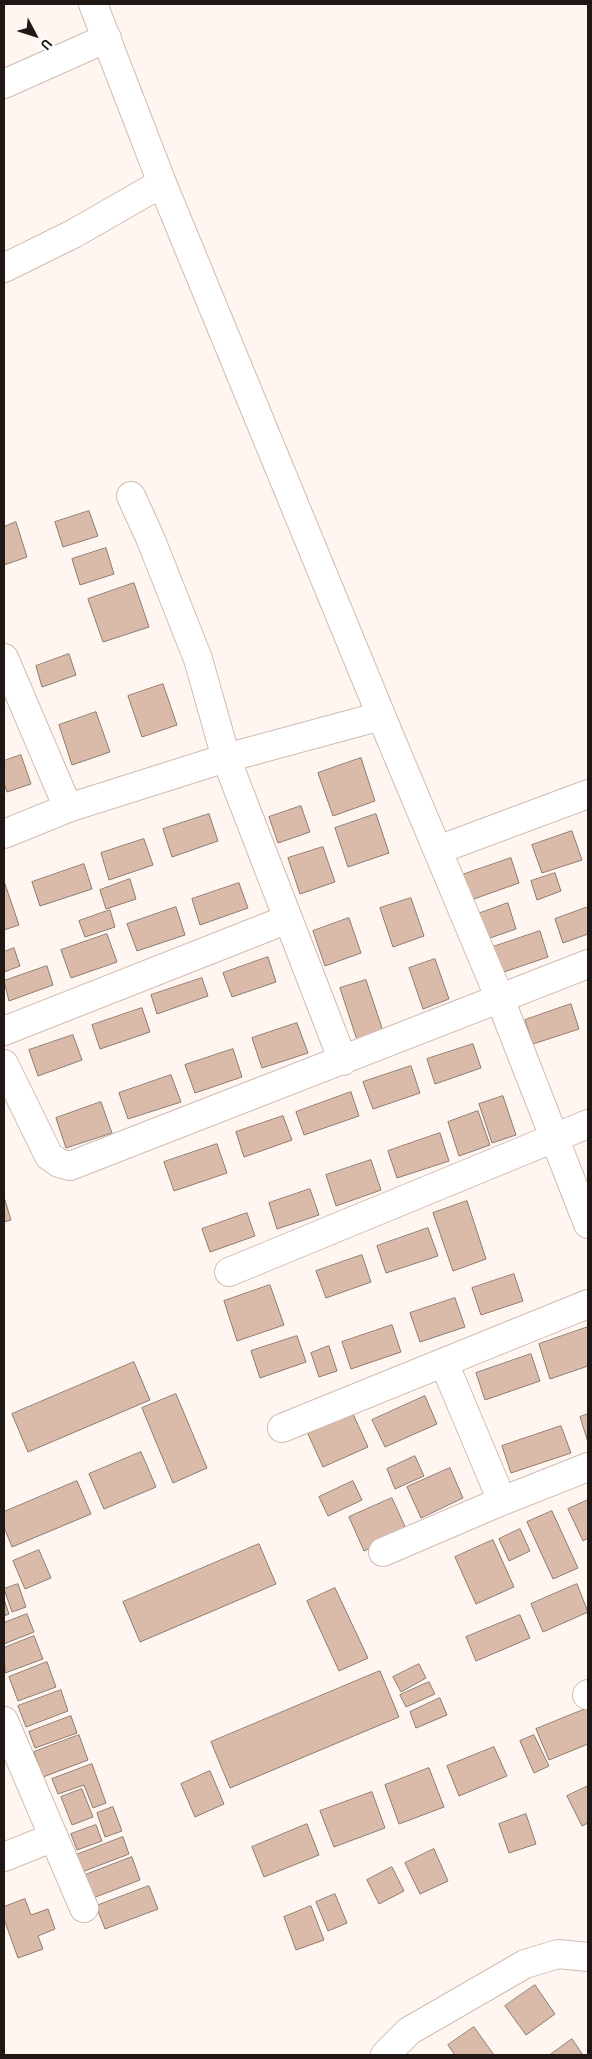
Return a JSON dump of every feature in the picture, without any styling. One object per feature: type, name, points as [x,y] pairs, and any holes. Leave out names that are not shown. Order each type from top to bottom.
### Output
[{"type":"street","points":[[93,4],[162,183],[500,1000],[588,1224]]},
{"type":"street","points":[[4,84],[107,38]]},
{"type":"street","points":[[4,268],[73,234],[162,183]]},
{"type":"street","points":[[131,496],[151,540],[198,659],[226,758],[343,1061]]},
{"type":"street","points":[[4,658],[68,808]]},
{"type":"street","points":[[4,834],[68,808],[226,758],[381,716]]},
{"type":"street","points":[[438,850],[588,794]]},
{"type":"street","points":[[4,1031],[288,919]]},
{"type":"street","points":[[4,1064],[49,1156],[59,1163],[70,1166],[500,1000],[588,964]]},
{"type":"street","points":[[230,1272],[588,1124]]},
{"type":"street","points":[[282,1428],[588,1304]]},
{"type":"street","points":[[444,1363],[502,1501]]},
{"type":"street","points":[[383,1552],[502,1501],[588,1468]]},
{"type":"street","points":[[4,1721],[84,1908]]},
{"type":"street","points":[[4,1857],[54,1837]]},
{"type":"street","points":[[385,2055],[409,2031],[524,1964],[558,1954],[588,1957]]},
{"type":"building","points":[[89,511],[98,536],[63,547],[55,522]]},
{"type":"building","points":[[16,522],[27,557],[4,565],[4,527]]},
{"type":"building","points":[[106,548],[114,574],[80,585],[72,559]]},
{"type":"building","points":[[134,583],[149,627],[103,642],[88,599]]},
{"type":"building","points":[[69,654],[76,675],[42,687],[36,666]]},
{"type":"building","points":[[163,684],[177,725],[142,737],[128,696]]},
{"type":"building","points":[[96,712],[110,752],[72,765],[59,725]]},
{"type":"building","points":[[21,755],[31,784],[7,792],[4,783],[4,761]]},
{"type":"building","points":[[361,758],[375,801],[333,816],[318,773]]},
{"type":"building","points":[[301,806],[310,832],[278,843],[269,817]]},
{"type":"building","points":[[209,814],[218,841],[172,857],[163,829]]},
{"type":"building","points":[[376,814],[389,853],[348,867],[335,828]]},
{"type":"building","points":[[572,831],[582,860],[542,873],[532,845]]},
{"type":"building","points":[[144,839],[153,865],[109,880],[101,853]]},
{"type":"building","points":[[323,847],[335,882],[300,894],[288,858]]},
{"type":"building","points":[[511,858],[519,883],[471,900],[462,875]]},
{"type":"building","points":[[84,864],[92,889],[40,906],[32,882]]},
{"type":"building","points":[[555,873],[561,891],[537,900],[531,881]]},
{"type":"building","points":[[130,879],[136,899],[106,909],[100,890]]},
{"type":"building","points":[[4,881],[19,925],[4,930]]},
{"type":"building","points":[[239,883],[248,908],[200,925],[192,899]]},
{"type":"building","points":[[411,898],[424,936],[393,947],[380,908]]},
{"type":"building","points":[[508,903],[516,929],[484,940],[475,915]]},
{"type":"building","points":[[176,907],[185,935],[137,951],[127,924]]},
{"type":"building","points":[[588,907],[588,934],[563,943],[555,919]]},
{"type":"building","points":[[110,910],[115,927],[85,937],[79,921]]},
{"type":"building","points":[[349,918],[361,953],[325,966],[313,931]]},
{"type":"building","points":[[540,931],[548,957],[498,974],[490,948]]},
{"type":"building","points":[[107,934],[117,962],[71,978],[61,950]]},
{"type":"building","points":[[14,948],[20,966],[4,972],[4,952]]},
{"type":"building","points":[[268,957],[276,982],[232,997],[223,973]]},
{"type":"building","points":[[435,959],[449,999],[423,1009],[409,968]]},
{"type":"building","points":[[47,966],[53,985],[9,1001],[4,981]]},
{"type":"building","points":[[202,978],[208,996],[157,1014],[151,995]]},
{"type":"building","points":[[366,980],[383,1031],[357,1040],[340,988]]},
{"type":"building","points":[[571,1004],[579,1029],[533,1044],[525,1020]]},
{"type":"building","points":[[142,1008],[150,1032],[100,1049],[92,1025]]},
{"type":"building","points":[[297,1023],[308,1053],[262,1068],[252,1038]]},
{"type":"building","points":[[73,1035],[82,1060],[38,1076],[29,1050]]},
{"type":"building","points":[[473,1044],[481,1068],[435,1084],[427,1059]]},
{"type":"building","points":[[233,1049],[242,1077],[195,1093],[185,1065]]},
{"type":"building","points":[[411,1066],[420,1093],[373,1109],[363,1082]]},
{"type":"building","points":[[171,1075],[181,1102],[128,1119],[119,1093]]},
{"type":"building","points":[[351,1092],[359,1116],[304,1135],[296,1112]]},
{"type":"building","points":[[503,1096],[516,1135],[492,1143],[479,1104]]},
{"type":"building","points":[[101,1102],[112,1133],[66,1148],[56,1118]]},
{"type":"building","points":[[478,1111],[490,1145],[459,1156],[448,1122]]},
{"type":"building","points":[[283,1116],[292,1140],[244,1157],[236,1132]]},
{"type":"building","points":[[440,1133],[449,1161],[397,1178],[388,1151]]},
{"type":"building","points":[[217,1144],[227,1173],[174,1191],[164,1162]]},
{"type":"building","points":[[371,1160],[381,1190],[336,1206],[326,1175]]},
{"type":"building","points":[[310,1189],[319,1215],[277,1229],[269,1203]]},
{"type":"building","points":[[4,1197],[11,1220],[4,1222]]},
{"type":"building","points":[[467,1201],[486,1259],[453,1271],[433,1213]]},
{"type":"building","points":[[247,1213],[255,1236],[210,1252],[202,1229]]},
{"type":"building","points":[[428,1228],[438,1256],[386,1273],[377,1246]]},
{"type":"building","points":[[362,1255],[371,1282],[326,1298],[316,1271]]},
{"type":"building","points":[[514,1274],[523,1301],[481,1315],[472,1288]]},
{"type":"building","points":[[270,1285],[284,1325],[237,1341],[224,1301]]},
{"type":"building","points":[[455,1298],[465,1327],[420,1342],[410,1313]]},
{"type":"building","points":[[392,1325],[401,1352],[351,1369],[342,1342]]},
{"type":"building","points":[[588,1327],[588,1366],[550,1379],[539,1344]]},
{"type":"building","points":[[297,1336],[306,1362],[260,1378],[251,1351]]},
{"type":"building","points":[[329,1346],[337,1371],[319,1377],[311,1353]]},
{"type":"building","points":[[531,1354],[540,1381],[485,1400],[476,1373]]},
{"type":"building","points":[[134,1362],[150,1400],[28,1452],[12,1414]]},
{"type":"building","points":[[176,1394],[207,1468],[173,1483],[142,1408]]},
{"type":"building","points":[[425,1396],[437,1424],[385,1447],[372,1420]]},
{"type":"building","points":[[353,1414],[368,1447],[323,1467],[308,1434]]},
{"type":"building","points":[[588,1414],[588,1442],[580,1417]]},
{"type":"building","points":[[561,1426],[571,1453],[511,1473],[502,1446]]},
{"type":"building","points":[[141,1452],[156,1487],[104,1509],[89,1474]]},
{"type":"building","points":[[415,1456],[424,1476],[395,1489],[387,1469]]},
{"type":"building","points":[[450,1468],[463,1498],[421,1518],[407,1487]]},
{"type":"building","points":[[77,1481],[91,1514],[12,1547],[4,1527],[4,1512]]},
{"type":"building","points":[[353,1481],[362,1500],[328,1516],[319,1497]]},
{"type":"building","points":[[392,1498],[407,1531],[364,1551],[349,1517]]},
{"type":"building","points":[[588,1500],[588,1538],[583,1541],[568,1509]]},
{"type":"building","points":[[552,1511],[578,1568],[553,1579],[527,1522]]},
{"type":"building","points":[[520,1529],[530,1551],[509,1561],[499,1539]]},
{"type":"building","points":[[493,1540],[514,1587],[476,1604],[455,1557]]},
{"type":"building","points":[[259,1544],[276,1584],[140,1642],[123,1602]]},
{"type":"building","points":[[39,1550],[51,1578],[25,1589],[13,1561]]},
{"type":"building","points":[[18,1584],[26,1607],[12,1612],[4,1589]]},
{"type":"building","points":[[577,1584],[588,1612],[543,1632],[531,1604]]},
{"type":"building","points":[[335,1588],[368,1658],[339,1671],[307,1601]]},
{"type":"building","points":[[4,1599],[9,1614],[4,1616]]},
{"type":"building","points":[[27,1614],[34,1632],[4,1644],[4,1623]]},
{"type":"building","points":[[520,1615],[530,1638],[476,1661],[466,1637]]},
{"type":"building","points":[[34,1636],[43,1659],[5,1673],[4,1648]]},
{"type":"building","points":[[47,1662],[56,1687],[18,1701],[9,1677]]},
{"type":"building","points":[[419,1664],[426,1678],[401,1692],[393,1677]]},
{"type":"building","points":[[380,1671],[399,1717],[230,1788],[211,1742]]},
{"type":"building","points":[[429,1682],[435,1694],[406,1707],[400,1695]]},
{"type":"building","points":[[61,1690],[68,1711],[26,1727],[18,1706]]},
{"type":"building","points":[[440,1698],[447,1715],[416,1728],[410,1712]]},
{"type":"building","points":[[588,1708],[588,1744],[549,1760],[536,1729]]},
{"type":"building","points":[[71,1716],[77,1733],[35,1748],[29,1732]]},
{"type":"building","points":[[79,1735],[88,1760],[43,1777],[34,1752]]},
{"type":"building","points":[[534,1735],[549,1766],[534,1773],[520,1741]]},
{"type":"building","points":[[494,1747],[507,1776],[459,1796],[447,1766]]},
{"type":"building","points":[[92,1764],[106,1803],[93,1808],[84,1785],[58,1794],[52,1779]]},
{"type":"building","points":[[429,1768],[444,1807],[399,1824],[385,1785]]},
{"type":"building","points":[[210,1771],[224,1804],[195,1817],[181,1784]]},
{"type":"building","points":[[588,1786],[588,1823],[582,1826],[567,1796]]},
{"type":"building","points":[[82,1789],[93,1817],[72,1825],[61,1797]]},
{"type":"building","points":[[372,1792],[385,1828],[334,1847],[320,1811]]},
{"type":"building","points":[[113,1807],[122,1831],[105,1837],[97,1813]]},
{"type":"building","points":[[526,1814],[536,1844],[509,1853],[499,1824]]},
{"type":"building","points":[[307,1824],[319,1855],[264,1877],[252,1847]]},
{"type":"building","points":[[96,1825],[102,1841],[77,1850],[71,1834]]},
{"type":"building","points":[[123,1837],[129,1854],[82,1872],[76,1855]]},
{"type":"building","points":[[434,1849],[448,1881],[420,1894],[405,1863]]},
{"type":"building","points":[[132,1857],[140,1880],[93,1898],[85,1875]]},
{"type":"building","points":[[392,1867],[404,1891],[379,1904],[367,1880]]},
{"type":"building","points":[[149,1886],[158,1909],[105,1929],[96,1906]]},
{"type":"building","points":[[335,1894],[347,1923],[328,1931],[316,1902]]},
{"type":"building","points":[[25,1899],[31,1915],[48,1909],[55,1929],[38,1936],[43,1949],[18,1958],[4,1919],[4,1907]]},
{"type":"building","points":[[311,1906],[324,1940],[296,1950],[284,1917]]},
{"type":"building","points":[[535,1985],[555,2014],[526,2035],[505,2006]]},
{"type":"building","points":[[474,2027],[494,2055],[455,2055],[448,2045]]},
{"type":"building","points":[[572,2039],[583,2055],[550,2055]]}]
